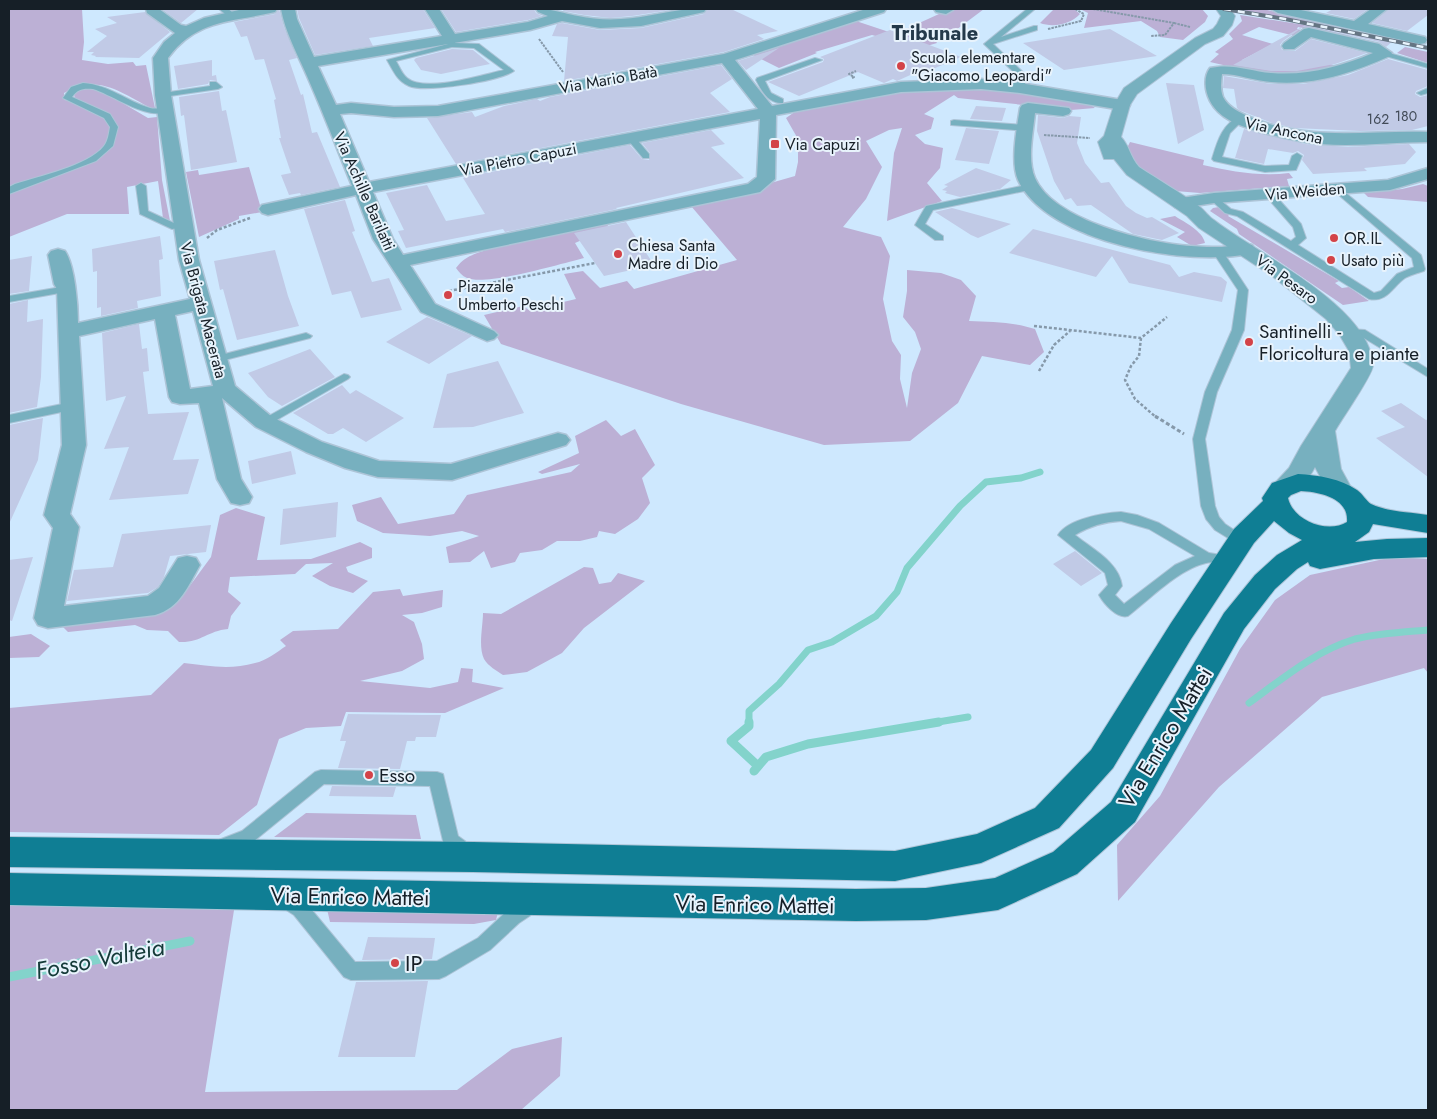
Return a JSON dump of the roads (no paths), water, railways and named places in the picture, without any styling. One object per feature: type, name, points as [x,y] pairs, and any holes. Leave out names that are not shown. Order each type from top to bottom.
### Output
[{"type":"main road","points":[[1298,482],[1312,482],[1340,491],[1359,509],[1362,518],[1360,526],[1338,536],[1309,532],[1289,522],[1280,513],[1281,494],[1298,482]]},
{"type":"main road","name":"Via Enrico Mattei","points":[[9,852],[473,857],[895,866],[981,848],[1047,818],[1102,759],[1181,631],[1225,553],[1281,494]]},
{"type":"main road","points":[[1359,509],[1380,517],[1428,524]]},
{"type":"main road","name":"Via Enrico Mattei","points":[[9,889],[856,905],[926,904],[998,894],[1065,863],[1122,812],[1234,620],[1266,582],[1287,562],[1316,544],[1338,536],[1428,540]]},
{"type":"main road","points":[[1266,582],[1321,559],[1350,551],[1384,547],[1428,548]]},
{"type":"street","name":"Via Brigata Macerata","points":[[270,9],[228,12],[185,30],[170,44],[160,58],[164,102],[187,249],[200,303],[217,359],[217,392],[264,422],[314,447],[378,469],[452,472],[558,440]]},
{"type":"street","name":"Via Achille Barilatti","points":[[288,9],[290,19],[330,110],[382,239],[428,308],[487,335]]},
{"type":"street","points":[[432,9],[452,42]]},
{"type":"street","points":[[542,9],[560,17],[598,22],[629,22],[672,17],[699,9]]},
{"type":"street","name":"Via Mario Batà","points":[[330,110],[351,108],[394,112],[438,111],[726,58],[781,42],[879,9]]},
{"type":"street","name":"Via Pesaro","points":[[1208,9],[1214,18],[1214,24],[1207,32],[1199,37],[1198,35],[1130,91],[1122,105],[1112,139],[1107,142],[1108,150],[1112,160],[1121,172],[1179,212],[1200,219],[1314,297],[1334,314],[1349,332],[1360,351],[1362,368],[1322,431],[1299,473],[1281,494]]},
{"type":"street","name":"Via Pesaro","points":[[1198,35],[1207,40],[1221,30],[1227,22],[1228,16],[1223,9]]},
{"type":"street","points":[[1278,9],[1424,41]]},
{"type":"street","points":[[1357,26],[1380,9]]},
{"type":"street","points":[[152,10],[177,29],[185,30]]},
{"type":"street","points":[[308,63],[452,42],[548,22],[560,17]]},
{"type":"street","points":[[1288,46],[1309,32],[1374,47],[1385,52]]},
{"type":"street","name":"Via Ancona","points":[[1385,52],[1350,69],[1321,75],[1279,79],[1224,69],[1215,71],[1212,83],[1214,93],[1228,114],[1238,120],[1297,136],[1320,139],[1372,140],[1428,137]]},
{"type":"street","points":[[398,262],[754,188],[766,179],[765,108],[726,58]]},
{"type":"street","name":"Via Pietro Capuzi","points":[[268,209],[361,189],[631,138],[765,108],[901,87],[960,84],[1020,88],[1122,105]]},
{"type":"street","points":[[1063,111],[1028,108],[1026,124],[1024,169],[1026,177],[1031,187],[1054,210],[1088,228],[1162,248],[1219,254],[1245,249]]},
{"type":"street","name":"Via Pesaro","points":[[1112,139],[1117,142],[1123,160],[1133,171],[1194,212],[1200,219]]},
{"type":"street","name":"Via Pesaro","points":[[1121,172],[1126,172],[1165,199],[1173,203],[1181,203]]},
{"type":"street","name":"Via Weiden","points":[[1181,203],[1214,198],[1390,185],[1428,174]]},
{"type":"street","points":[[58,254],[64,284],[68,289],[68,332],[74,445],[57,515],[66,527],[48,618],[155,605],[169,595],[187,565]]},
{"type":"street","points":[[68,332],[200,303]]},
{"type":"street","points":[[164,311],[180,397],[217,392],[229,479],[240,497]]},
{"type":"street","points":[[1322,431],[1326,466],[1330,477],[1340,491]]},
{"type":"lane","points":[[988,44],[1031,9]]},
{"type":"lane","points":[[988,44],[1034,28]]},
{"type":"lane","points":[[452,42],[476,46],[510,71],[432,87],[416,87],[404,80],[391,60],[452,42]]},
{"type":"lane","points":[[988,44],[1023,76],[1020,88]]},
{"type":"lane","points":[[1385,52],[1428,66]]},
{"type":"lane","points":[[765,108],[780,101],[768,95],[760,80],[818,60]]},
{"type":"lane","points":[[9,191],[81,164],[97,156],[110,146],[114,127],[107,116],[67,98],[74,90],[80,87],[99,86],[152,111],[164,102],[218,87],[213,84]]},
{"type":"lane","points":[[955,120],[1026,124]]},
{"type":"lane","points":[[1238,120],[1228,128],[1223,137],[1217,159],[1265,169],[1293,168],[1297,156]]},
{"type":"lane","points":[[631,138],[646,156]]},
{"type":"lane","points":[[141,186],[143,212],[175,227],[183,225]]},
{"type":"lane","points":[[939,238],[920,225],[929,208],[1031,187]]},
{"type":"lane","points":[[1214,198],[1228,211],[1240,214],[1373,297],[1386,293],[1401,276],[1420,269],[1417,257],[1336,188]]},
{"type":"lane","points":[[1269,194],[1298,226],[1301,238],[1291,245]]},
{"type":"lane","points":[[1219,254],[1243,290],[1238,330],[1211,392],[1199,439],[1208,506],[1213,519],[1220,527],[1225,553]]},
{"type":"lane","points":[[9,299],[68,289]]},
{"type":"lane","points":[[1349,332],[1361,332],[1428,374]]},
{"type":"lane","points":[[217,359],[306,336]]},
{"type":"lane","points":[[264,422],[344,377]]},
{"type":"lane","points":[[9,419],[72,406]]},
{"type":"lane","points":[[1101,516],[1116,516],[1133,518],[1225,553],[1180,568],[1123,612],[1106,594],[1115,586],[1114,577],[1110,570],[1065,535],[1080,524],[1101,516]]},
{"type":"lane","points":[[198,855],[248,836],[321,777],[437,779],[450,840],[473,857]]},
{"type":"lane","points":[[274,894],[300,909],[351,971],[439,970],[484,944],[513,917],[538,900]]},
{"type":"waterway","points":[[758,766],[731,741],[749,726],[749,711],[779,684],[808,650],[832,642],[876,616],[897,592],[907,568],[960,506],[986,482],[1021,478],[1040,472]]},
{"type":"waterway","points":[[1249,703],[1299,666],[1340,644],[1373,635],[1428,630]]},
{"type":"waterway","points":[[932,723],[968,717]]},
{"type":"waterway","points":[[754,771],[766,757],[808,744],[939,722]]},
{"type":"waterway","name":"Fosso Valteia","points":[[9,977],[190,941]]},
{"type":"railway","points":[[1224,9],[1285,19],[1428,48]]},
{"type":"place","name":"Scuola elementare \"Giacomo Leopardi\"","points":[[901,66]]},
{"type":"place","name":"Via Capuzi","points":[[775,144]]},
{"type":"place","name":"OR.IL","points":[[1334,238]]},
{"type":"place","name":"Chiesa Santa Madre di Dio","points":[[618,254]]},
{"type":"place","name":"Usato più","points":[[1331,260]]},
{"type":"place","name":"Piazzale Umberto Peschi","points":[[448,295]]},
{"type":"place","name":"Santinelli - Floricoltura e piante","points":[[1249,342]]},
{"type":"place","name":"Esso","points":[[369,775]]},
{"type":"place","name":"IP","points":[[395,963]]},
{"type":"district","name":"Tribunale","points":[[935,33]]}]
